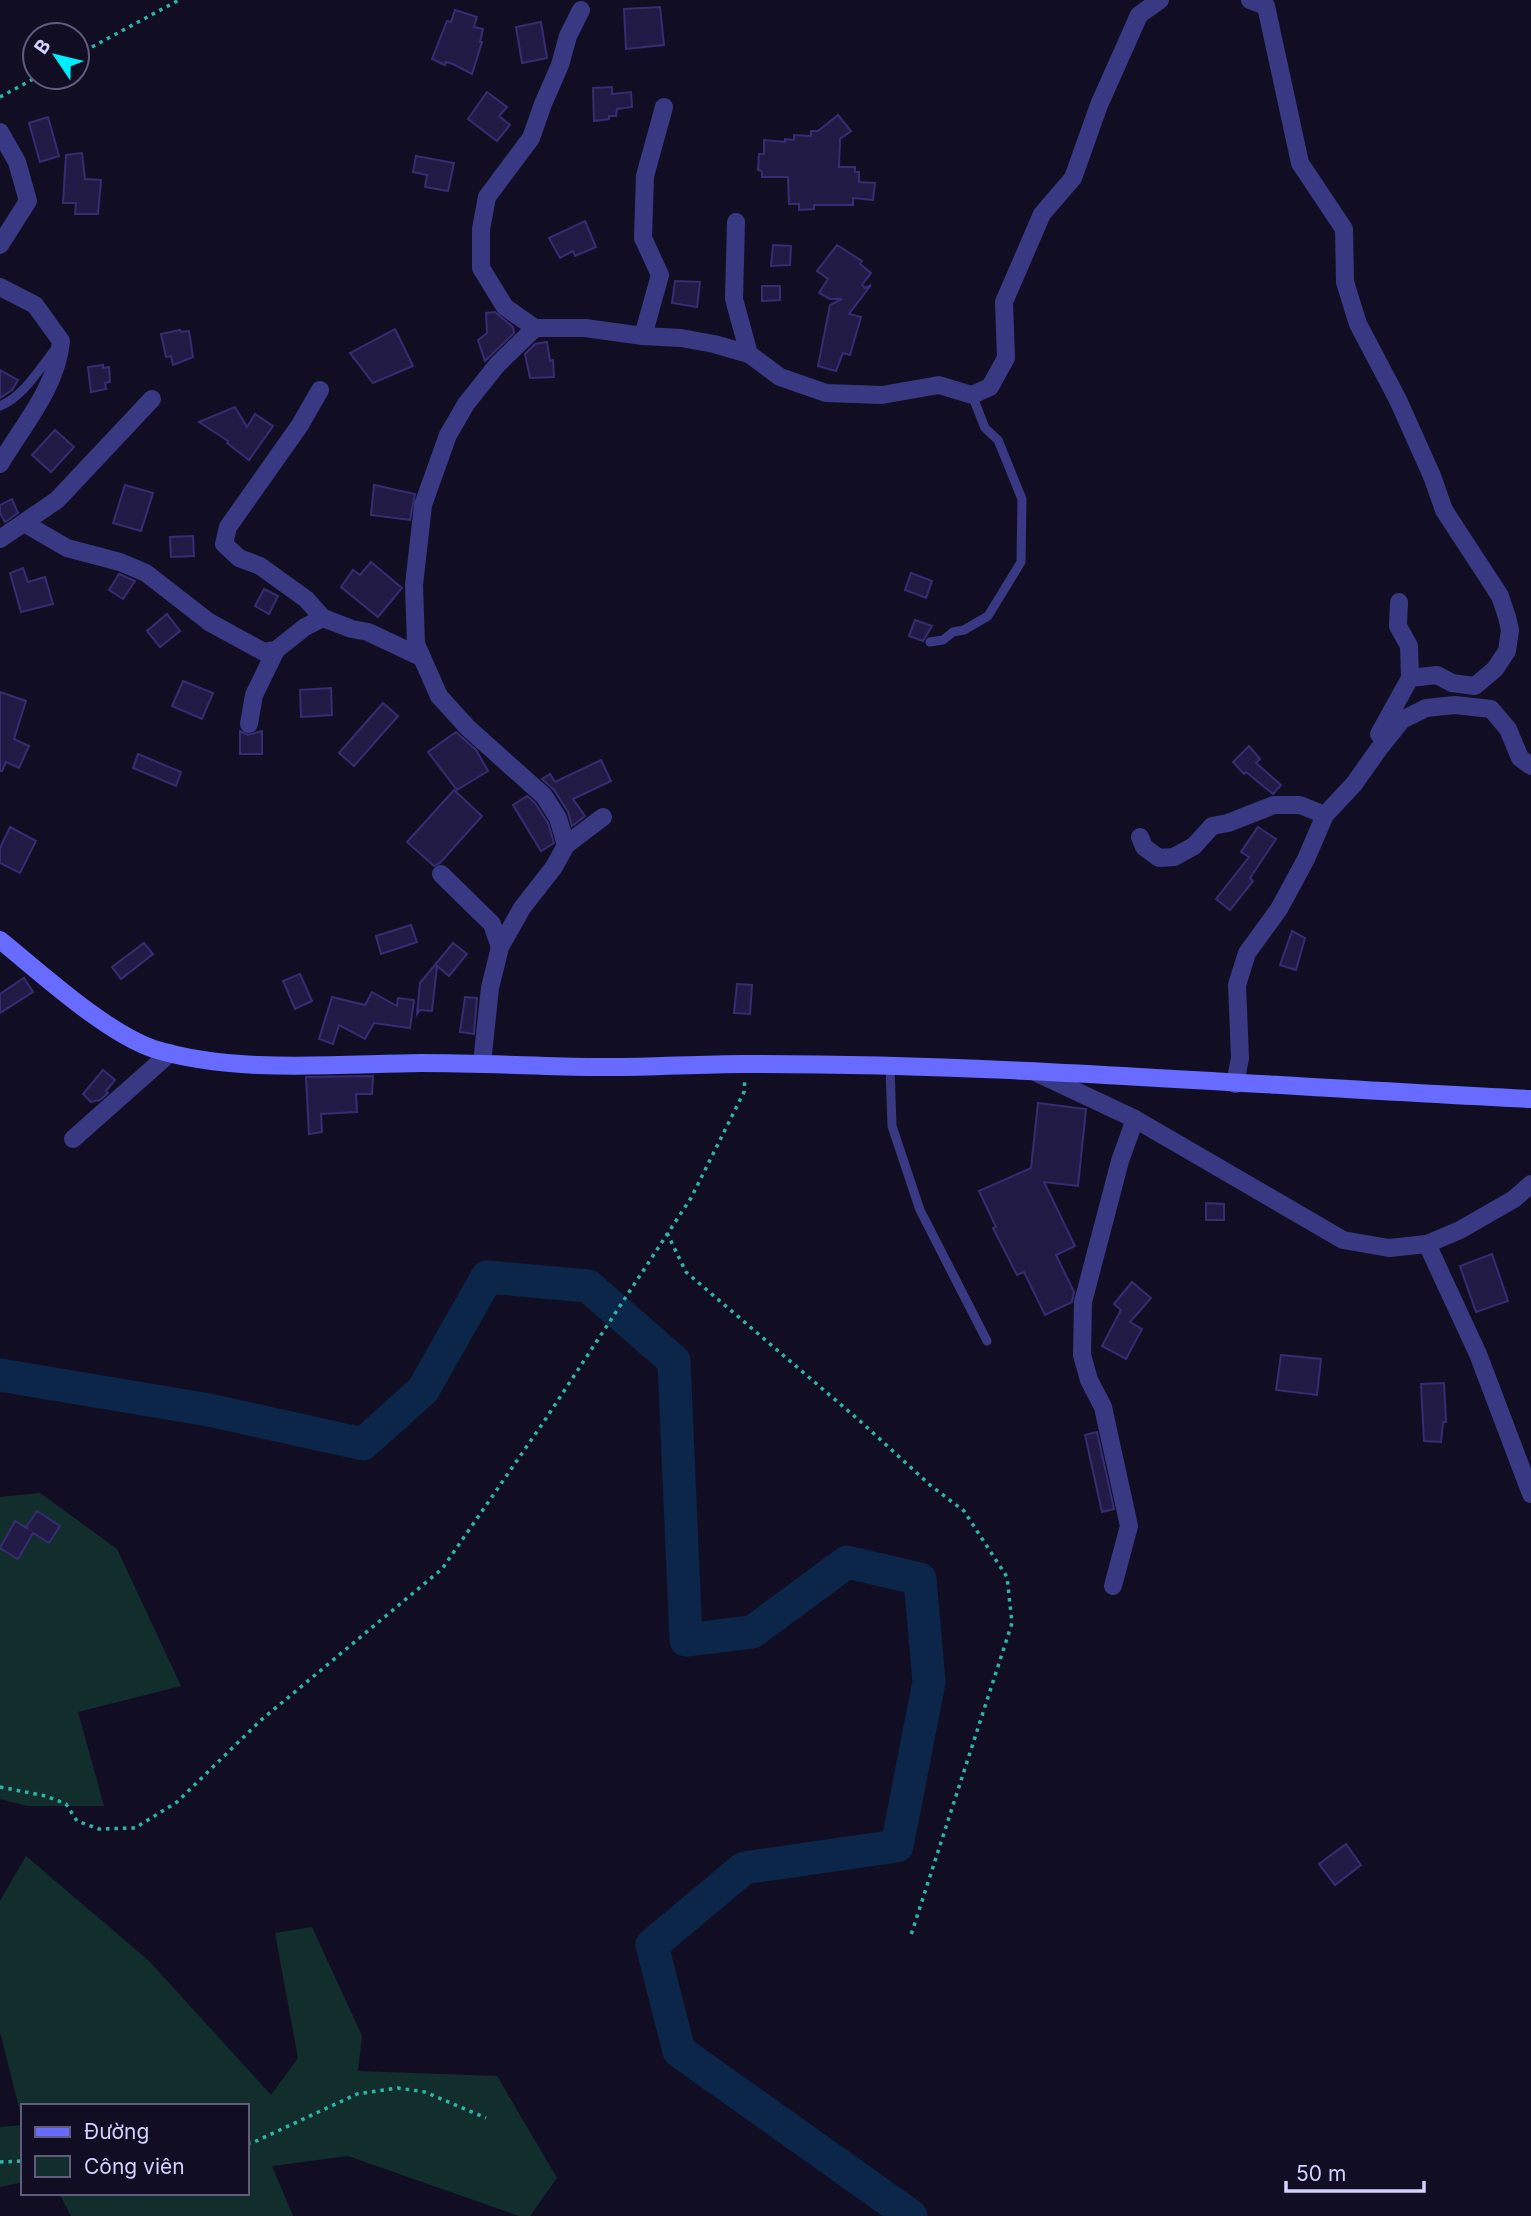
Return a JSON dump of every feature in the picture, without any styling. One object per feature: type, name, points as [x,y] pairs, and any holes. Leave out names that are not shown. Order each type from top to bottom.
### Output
[{"type":"street","points":[[581,10],[568,36],[560,65],[531,138],[487,197],[481,229],[481,268],[505,307],[535,327],[585,328],[643,337],[692,340],[748,354],[780,377],[826,393],[882,395],[939,385],[972,395],[990,387],[1006,358],[1004,302],[1025,251],[1042,214],[1073,178],[1099,104],[1139,15],[1160,0]]},
{"type":"street","points":[[1250,0],[1266,6],[1300,163],[1344,229],[1345,282],[1358,324],[1398,400],[1444,510],[1500,596],[1507,617],[1510,630],[1507,651],[1495,669],[1475,686],[1452,683],[1437,675],[1410,678]]},
{"type":"street","points":[[643,337],[660,275],[642,238],[645,176],[664,107]]},
{"type":"street","points":[[0,132],[17,162],[28,201],[0,245]]},
{"type":"street","points":[[736,222],[734,299],[748,354]]},
{"type":"street","points":[[0,287],[35,305],[61,341],[60,357],[48,386],[0,464]]},
{"type":"street","points":[[535,327],[497,365],[466,404],[448,435],[423,505],[414,585],[417,611],[416,644],[439,695],[468,727],[544,796],[558,818],[566,845]]},
{"type":"street","points":[[320,390],[300,425],[228,527],[224,544],[239,558],[260,566],[306,599],[323,618],[368,632],[421,657]]},
{"type":"street","points":[[0,539],[57,500],[152,399]]},
{"type":"street","points":[[24,523],[67,548],[120,562],[146,573],[209,622],[264,652],[276,650]]},
{"type":"street","points":[[1354,784],[1364,759],[1410,678],[1409,646],[1398,626],[1399,602]]},
{"type":"street","points":[[249,724],[259,681],[276,650],[305,627],[323,618]]},
{"type":"street","points":[[1235,1084],[1240,1058],[1237,985],[1247,953],[1279,909],[1306,859],[1325,815],[1354,784],[1402,720],[1426,708],[1455,705],[1491,709],[1508,729],[1520,758],[1531,766]]},
{"type":"street","points":[[1140,837],[1144,847],[1160,858],[1174,857],[1194,846],[1212,827],[1275,805],[1300,805],[1325,815]]},
{"type":"street","points":[[482,1063],[490,988],[500,947],[566,845],[603,817]]},
{"type":"street","points":[[441,874],[492,924],[500,947]]},
{"type":"street","points":[[0,940],[111,1027],[150,1048],[195,1059],[265,1065],[482,1063],[596,1067],[746,1064],[1032,1071],[1531,1099]]},
{"type":"street","points":[[73,1139],[170,1053]]},
{"type":"street","points":[[1032,1071],[1135,1119],[1343,1240],[1389,1248],[1427,1244],[1471,1224],[1514,1199],[1531,1184]]},
{"type":"street","points":[[1113,1586],[1129,1526],[1103,1407],[1089,1380],[1082,1355],[1083,1302],[1120,1161],[1135,1119]]},
{"type":"street","points":[[1427,1244],[1478,1354],[1531,1494]]},
{"type":"lane","points":[[0,407],[20,392],[61,341]]},
{"type":"lane","points":[[930,642],[943,640],[953,632],[964,630],[988,616],[1020,562],[1022,499],[998,440],[985,428],[972,395]]},
{"type":"lane","points":[[890,1068],[892,1126],[919,1210],[987,1341]]},
{"type":"path","points":[[91,47],[179,0]]},
{"type":"path","points":[[0,97],[21,86]]},
{"type":"path","points":[[0,1787],[46,1796],[66,1804],[77,1821],[99,1829],[135,1828],[177,1802],[260,1721],[442,1569],[543,1423],[691,1198],[744,1092],[746,1064]]},
{"type":"path","points":[[667,1233],[686,1272],[860,1421],[930,1485],[964,1511],[1007,1577],[1012,1623],[911,1935]]},
{"type":"path","points":[[248,2143],[357,2094],[398,2088],[425,2092],[486,2118]]},
{"type":"path","points":[[0,2162],[21,2161]]},
{"type":"green space","points":[[40,1493],[117,1549],[181,1686],[78,1712],[104,1806],[27,1806],[0,1799],[0,1497]]},
{"type":"green space","points":[[26,1856],[149,1961],[271,2095],[298,2058],[275,1933],[312,1927],[362,2036],[358,2071],[497,2076],[557,2178],[530,2216],[519,2216],[348,2156],[272,2166],[293,2216],[71,2216],[60,2195],[248,2195],[248,2104],[21,2104],[21,2115],[0,2032],[0,1901]]},
{"type":"green space","points":[[21,2125],[21,2182],[0,2187],[0,2127]]},
{"type":"building","points":[[660,7],[664,45],[626,49],[624,9]]},
{"type":"building","points":[[455,10],[477,17],[474,27],[483,29],[482,42],[472,74],[453,64],[446,62],[445,65],[432,59],[447,21],[451,22]]},
{"type":"building","points":[[541,22],[547,58],[522,63],[516,27]]},
{"type":"building","points":[[612,87],[612,94],[631,92],[632,107],[617,109],[616,116],[609,116],[609,119],[594,121],[593,88]]},
{"type":"building","points":[[487,92],[507,107],[499,116],[510,125],[497,141],[468,119]]},
{"type":"building","points":[[838,115],[851,131],[840,139],[839,167],[855,167],[855,172],[859,172],[859,182],[875,183],[873,200],[853,198],[853,205],[814,205],[814,209],[799,210],[799,204],[789,204],[788,177],[762,177],[762,171],[758,170],[759,154],[764,154],[764,140],[785,142],[785,139],[794,140],[794,135],[811,136],[811,131],[818,131]]},
{"type":"building","points":[[48,117],[59,156],[40,162],[29,123]]},
{"type":"building","points":[[82,153],[85,179],[101,180],[98,214],[75,214],[76,203],[63,203],[66,155]]},
{"type":"building","points":[[416,156],[454,163],[448,191],[425,187],[427,175],[413,172]]},
{"type":"building","points":[[585,221],[596,247],[575,256],[573,251],[560,258],[549,238]]},
{"type":"building","points":[[773,245],[791,246],[790,265],[771,266]]},
{"type":"building","points":[[837,245],[862,261],[860,264],[871,273],[862,285],[865,288],[871,285],[849,314],[861,317],[850,355],[843,353],[836,371],[818,366],[830,305],[842,299],[830,299],[819,293],[828,279],[817,271]]},
{"type":"building","points":[[675,281],[700,282],[697,307],[672,303]]},
{"type":"building","points":[[762,286],[780,286],[780,300],[762,301]]},
{"type":"building","points":[[495,312],[513,327],[514,333],[485,361],[478,340],[487,333],[486,313]]},
{"type":"building","points":[[395,329],[413,366],[373,383],[350,353]]},
{"type":"building","points":[[189,331],[193,357],[173,365],[171,356],[166,357],[161,334]]},
{"type":"building","points":[[547,342],[550,361],[553,360],[554,377],[530,378],[525,354],[535,344]]},
{"type":"building","points":[[103,365],[103,368],[109,367],[110,382],[105,383],[106,389],[91,392],[88,367]]},
{"type":"building","points":[[0,370],[18,380],[12,390],[0,398]]},
{"type":"building","points":[[235,407],[247,427],[255,414],[273,426],[249,460],[227,443],[228,441],[199,422]]},
{"type":"building","points":[[55,430],[74,447],[51,472],[32,455]]},
{"type":"building","points":[[125,485],[153,493],[141,531],[113,523]]},
{"type":"building","points":[[374,485],[415,494],[410,520],[371,515]]},
{"type":"building","points":[[12,499],[18,513],[5,522],[0,513],[0,505]]},
{"type":"building","points":[[193,536],[194,556],[171,557],[170,537]]},
{"type":"building","points":[[371,562],[402,588],[378,617],[341,587],[353,570],[360,575]]},
{"type":"building","points":[[23,568],[28,582],[45,577],[53,604],[21,612],[10,573]]},
{"type":"building","points":[[911,573],[932,581],[926,598],[905,590]]},
{"type":"building","points":[[119,574],[135,581],[123,599],[109,590]]},
{"type":"building","points":[[264,589],[278,596],[269,614],[255,606]]},
{"type":"building","points":[[167,614],[180,631],[160,647],[147,631]]},
{"type":"building","points":[[915,620],[932,626],[923,641],[909,636]]},
{"type":"building","points":[[183,681],[213,693],[202,719],[172,706]]},
{"type":"building","points":[[331,688],[332,715],[301,717],[300,690]]},
{"type":"building","points":[[0,692],[26,701],[14,739],[29,746],[19,768],[6,762],[2,771],[0,771]]},
{"type":"building","points":[[383,703],[398,716],[354,766],[339,753]]},
{"type":"building","points":[[240,731],[248,735],[262,731],[262,754],[240,754]]},
{"type":"building","points":[[456,732],[476,750],[488,771],[457,790],[428,752]]},
{"type":"building","points":[[1249,746],[1260,759],[1256,763],[1281,785],[1273,794],[1246,772],[1244,774],[1233,762]]},
{"type":"building","points":[[138,754],[181,772],[176,786],[133,768]]},
{"type":"building","points":[[601,760],[611,781],[573,799],[585,816],[572,826],[568,812],[554,790],[542,779],[550,774],[555,782]]},
{"type":"building","points":[[454,790],[482,816],[440,863],[434,866],[407,842]]},
{"type":"building","points":[[527,796],[548,823],[554,843],[541,851],[513,805]]},
{"type":"building","points":[[10,827],[36,841],[20,873],[0,863],[0,848]]},
{"type":"building","points":[[1258,827],[1276,839],[1250,878],[1253,881],[1230,910],[1216,899],[1249,857],[1241,852]]},
{"type":"building","points":[[411,925],[417,942],[381,954],[376,936]]},
{"type":"building","points":[[1292,931],[1305,938],[1296,970],[1280,965]]},
{"type":"building","points":[[144,943],[153,954],[121,979],[112,967]]},
{"type":"building","points":[[453,943],[467,954],[449,976],[437,966],[432,1011],[420,1010],[417,1014],[420,983]]},
{"type":"building","points":[[300,974],[312,1001],[295,1009],[283,981]]},
{"type":"building","points":[[24,978],[33,992],[0,1013],[0,994]]},
{"type":"building","points":[[737,984],[752,985],[750,1014],[734,1013]]},
{"type":"building","points":[[372,992],[397,1006],[398,998],[414,1000],[410,1028],[374,1023],[365,1039],[339,1025],[333,1044],[319,1039],[332,997],[365,1005]]},
{"type":"building","points":[[465,997],[477,998],[474,1034],[460,1032]]},
{"type":"building","points":[[103,1070],[115,1080],[106,1091],[108,1093],[100,1100],[91,1102],[83,1094]]},
{"type":"building","points":[[373,1076],[372,1094],[356,1094],[357,1112],[321,1114],[322,1132],[309,1134],[306,1077]]},
{"type":"building","points":[[1038,1103],[1086,1109],[1078,1186],[1044,1182],[1075,1246],[1056,1255],[1074,1292],[1072,1302],[1045,1315],[1024,1272],[1017,1275],[993,1228],[996,1227],[979,1191],[1031,1168]]},
{"type":"building","points":[[1206,1203],[1224,1204],[1224,1220],[1206,1220]]},
{"type":"building","points":[[1492,1254],[1508,1301],[1476,1312],[1460,1266]]},
{"type":"building","points":[[1132,1282],[1151,1298],[1130,1322],[1142,1329],[1126,1359],[1102,1346],[1121,1310],[1114,1304]]},
{"type":"building","points":[[1281,1355],[1321,1359],[1317,1395],[1276,1390]]},
{"type":"building","points":[[1444,1383],[1446,1422],[1443,1422],[1441,1442],[1424,1441],[1421,1384]]},
{"type":"building","points":[[1097,1432],[1114,1509],[1102,1512],[1085,1435]]},
{"type":"building","points":[[37,1511],[60,1526],[49,1543],[33,1533],[18,1559],[0,1548],[15,1521],[28,1529],[26,1527]]},
{"type":"building","points":[[1346,1844],[1361,1865],[1335,1885],[1319,1864]]},
{"type":"waterway","points":[[0,1375],[209,1410],[363,1444],[423,1390],[487,1277],[588,1286],[674,1361],[686,1640],[752,1632],[847,1562],[920,1579],[929,1682],[897,1846],[744,1868],[652,1945],[679,2051],[911,2216]]}]
